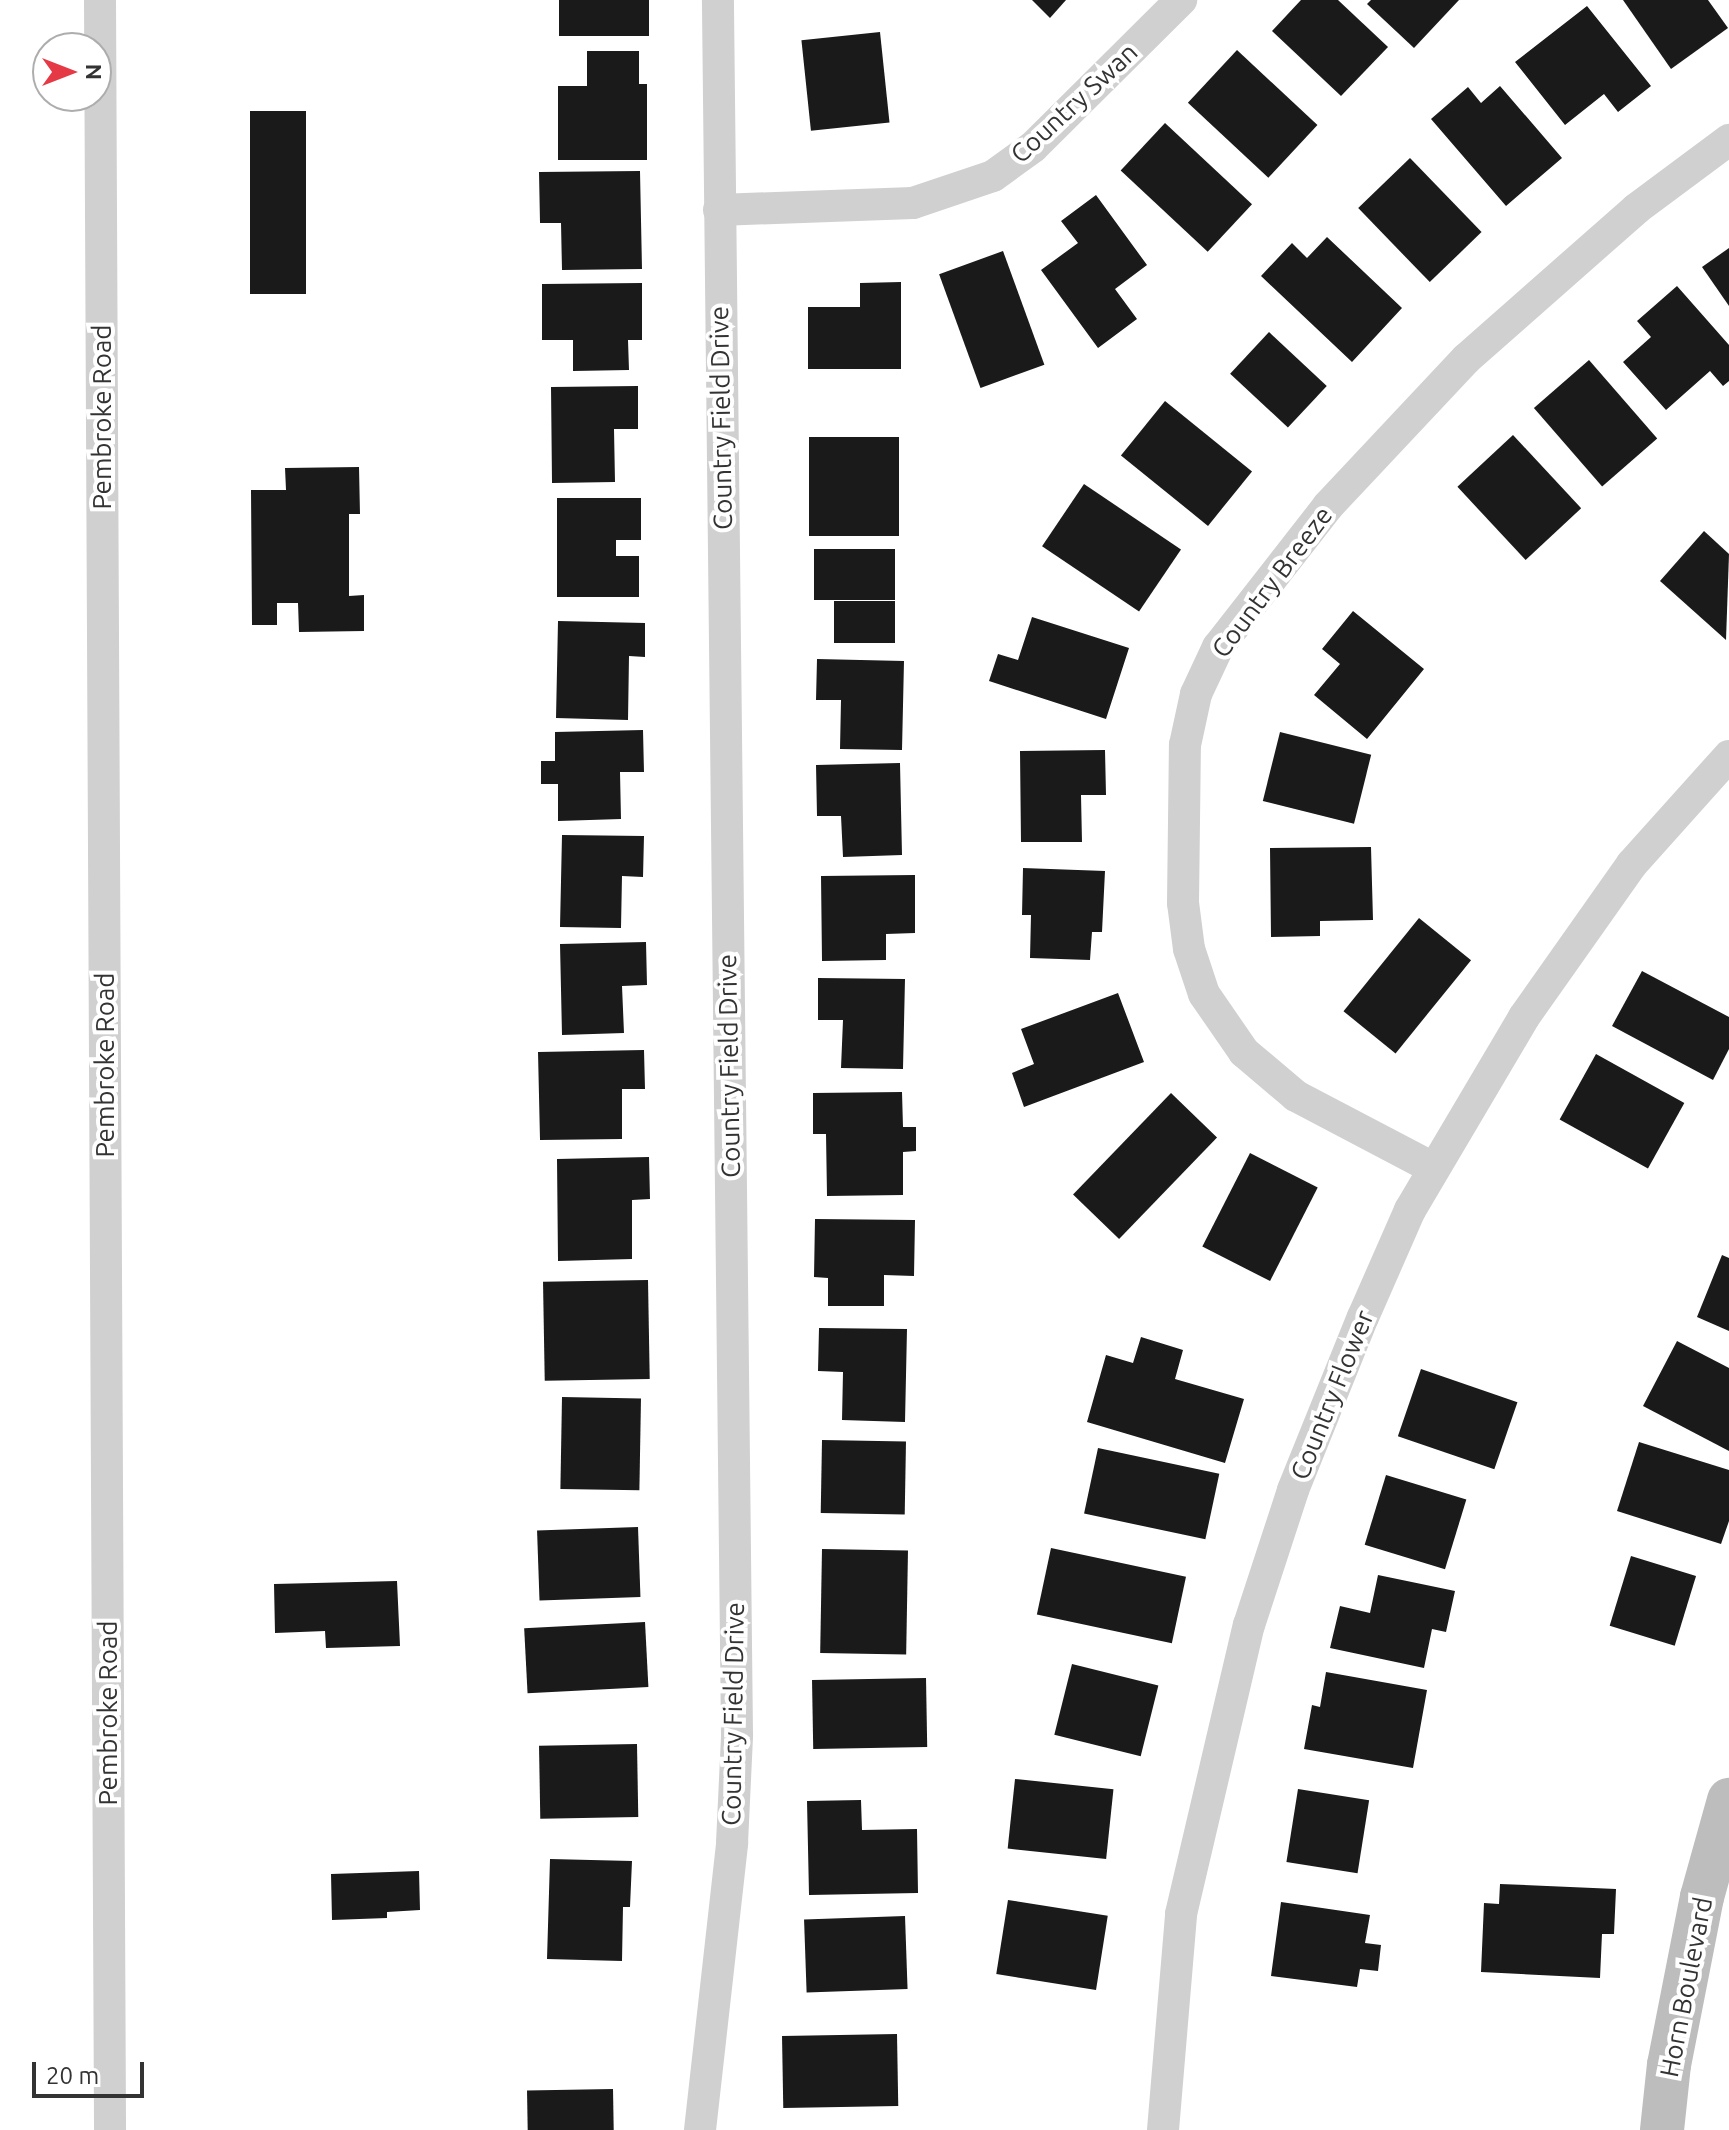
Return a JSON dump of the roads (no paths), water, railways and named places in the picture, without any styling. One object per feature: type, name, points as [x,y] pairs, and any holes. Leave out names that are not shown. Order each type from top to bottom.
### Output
[{"type":"street","name":"Pembroke Road","points":[[100,0],[110,2130]]},
{"type":"street","name":"Country Field Drive","points":[[700,2130],[732,1843],[737,1735],[718,0]]},
{"type":"street","name":"Country Swan","points":[[719,210],[913,203],[993,176],[1033,147],[1181,0]]},
{"type":"street","name":"Country Breeze","points":[[1433,1168],[1296,1096],[1244,1052],[1204,994],[1189,949],[1183,903],[1185,745],[1196,694],[1218,647],[1328,506],[1466,359],[1636,209],[1729,140]]},
{"type":"street","name":"Country Flower","points":[[1163,2130],[1181,1914],[1249,1625],[1299,1475],[1369,1304],[1433,1168],[1524,1017],[1632,864],[1729,756]]},
{"type":"street","name":"Horn Boulevard","points":[[1662,2130],[1669,2065],[1702,1897],[1729,1800]]}]
